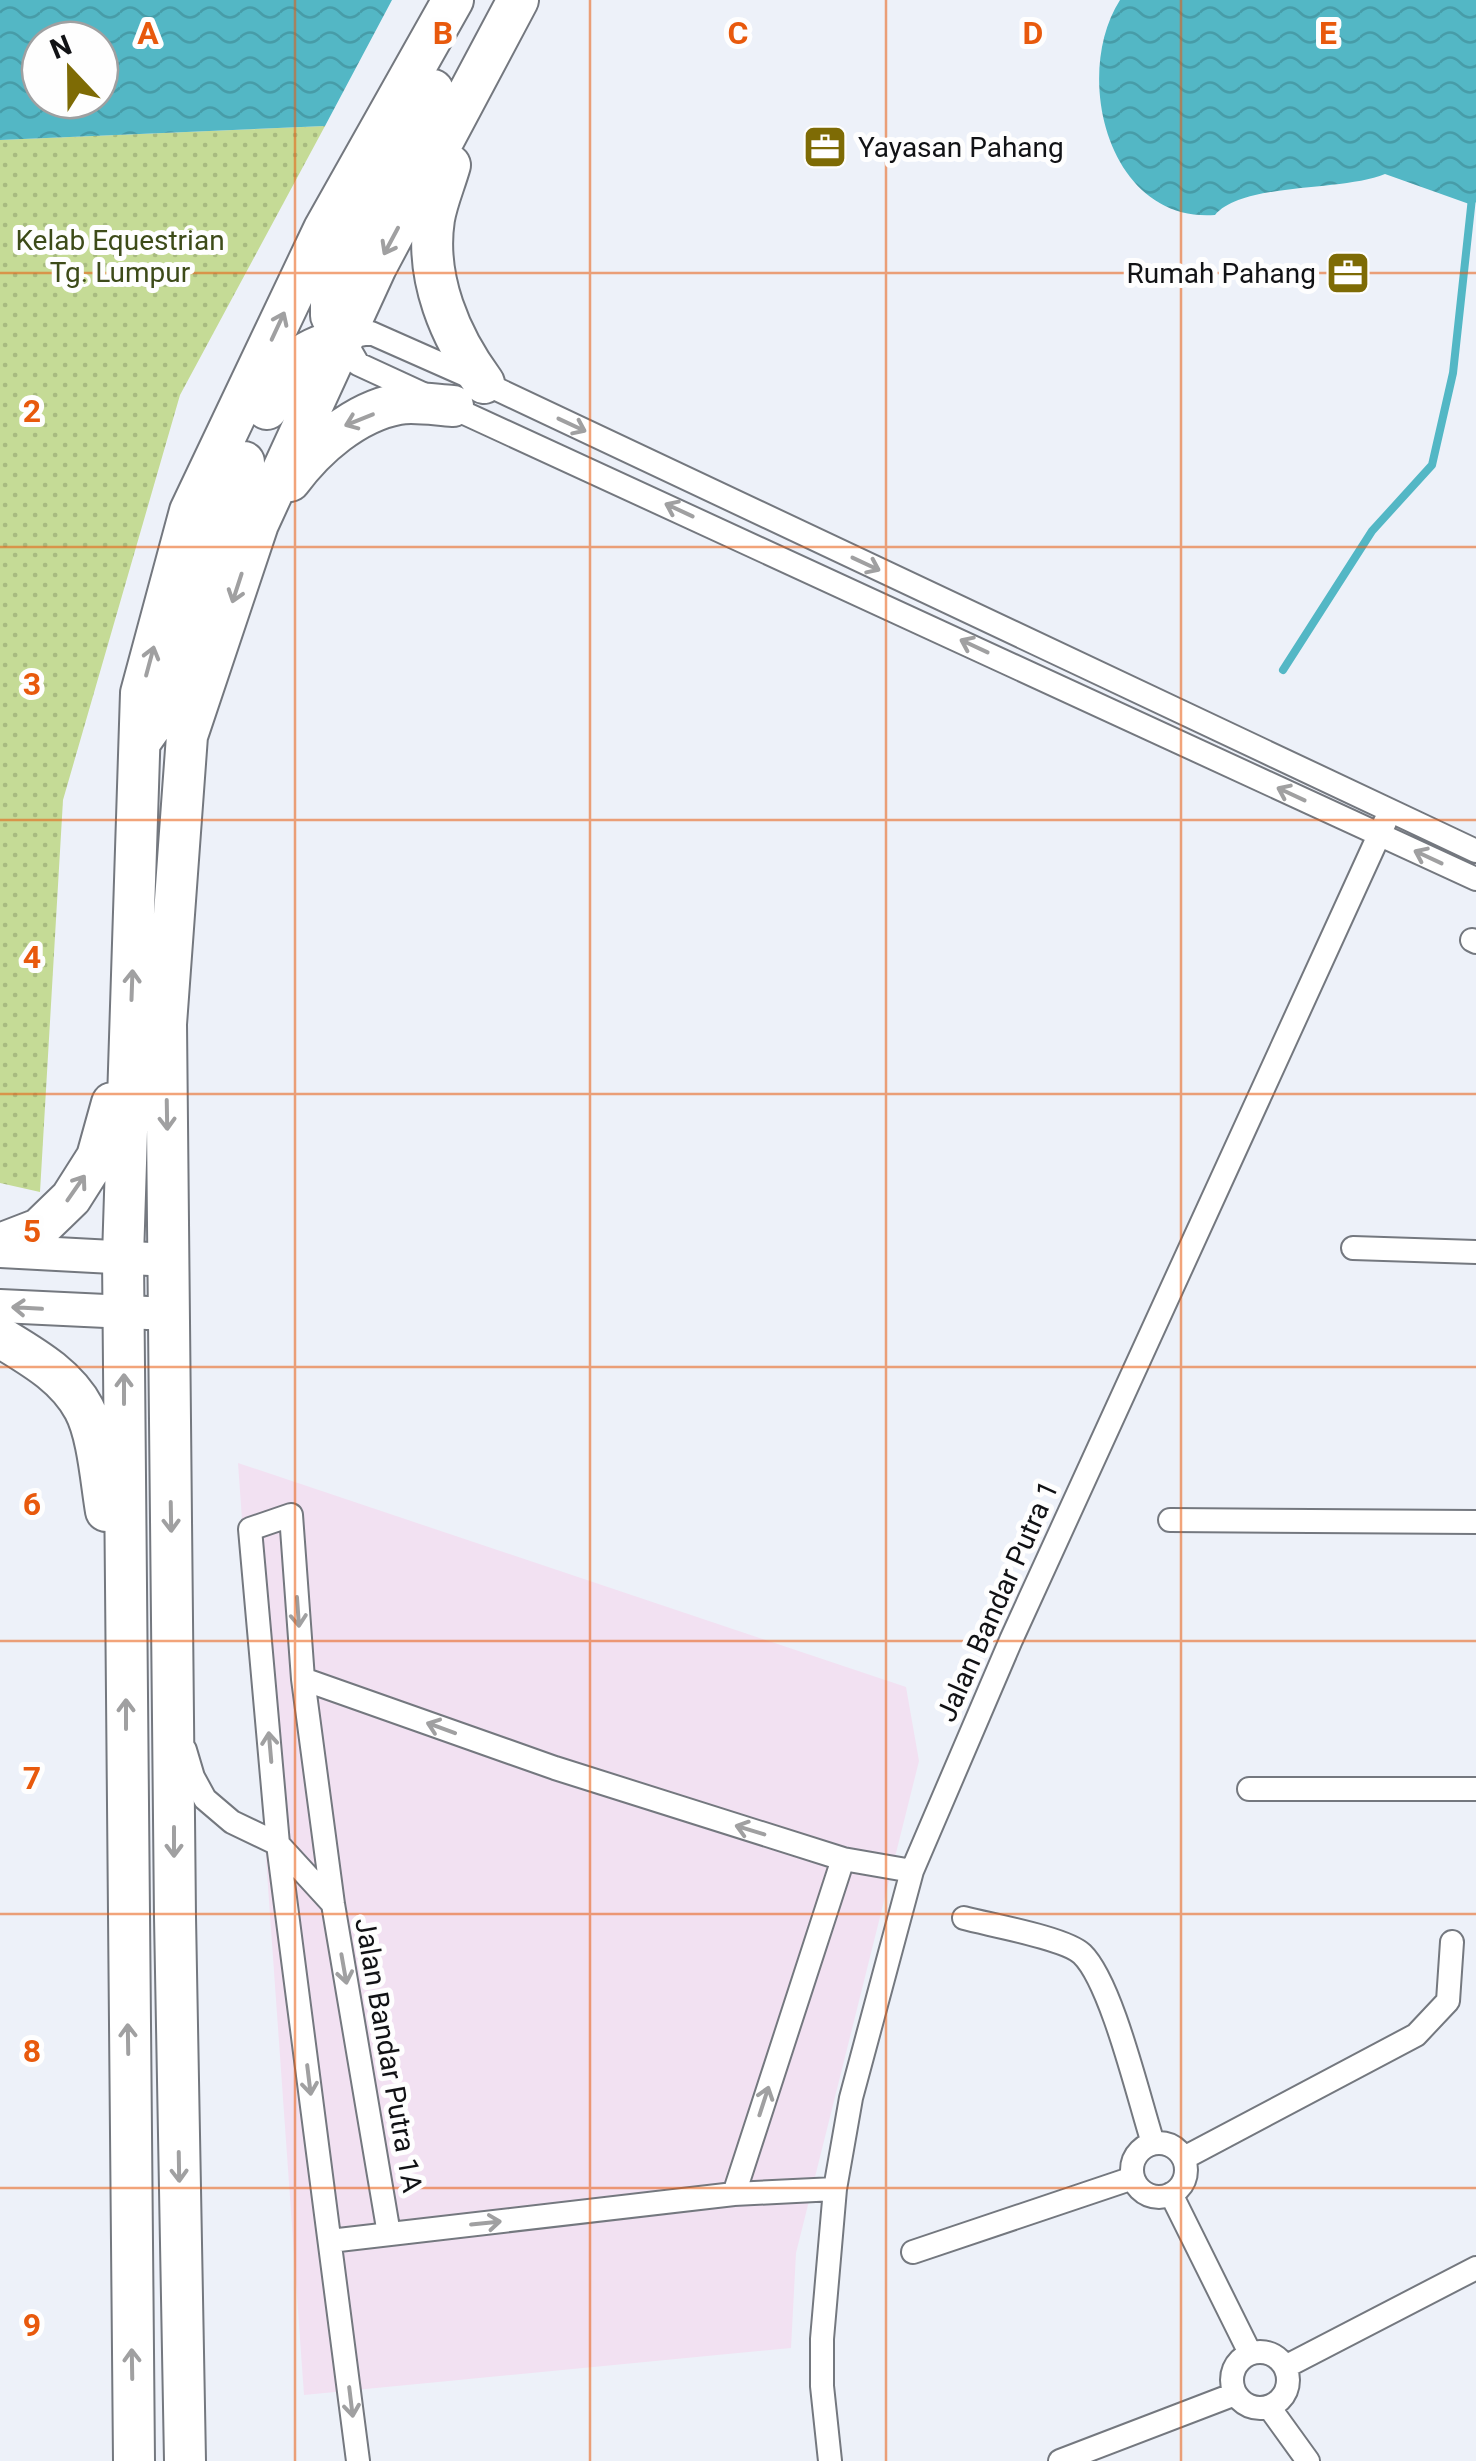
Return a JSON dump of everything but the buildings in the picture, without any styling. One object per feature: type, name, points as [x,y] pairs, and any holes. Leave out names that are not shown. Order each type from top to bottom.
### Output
[{"type":"highway","points":[[134,2461],[123,1257],[141,694],[190,511],[324,229],[453,0]]},
{"type":"highway","points":[[343,338],[331,316],[330,285],[476,7],[476,0]]},
{"type":"highway","points":[[185,2461],[166,1024],[188,736],[258,524],[376,267],[518,0]]},
{"type":"highway","points":[[258,524],[300,466],[342,427],[398,404],[469,394],[434,268],[434,219],[474,84]]},
{"type":"highway","points":[[140,742],[169,701],[217,521],[284,370],[310,348],[343,338]]},
{"type":"highway","points":[[0,1244],[39,1229],[71,1198],[97,1158],[130,1038]]},
{"type":"highway","points":[[0,1337],[64,1381],[86,1411],[125,1623]]},
{"type":"main road","points":[[0,1252],[169,1260]]},
{"type":"main road","points":[[0,1306],[169,1314]]},
{"type":"street","points":[[1476,851],[469,394],[358,364],[343,338],[370,333],[469,394],[1476,879]]},
{"type":"street","name":"Jalan Bandar Putra 1","points":[[830,2461],[822,2386],[822,2339],[835,2189],[864,2048],[912,1870],[1011,1640],[1390,812]]},
{"type":"street","points":[[1353,1248],[1476,1252]]},
{"type":"street","name":"Jalan Bandar Putra 1A","points":[[278,1844],[250,1529],[291,1515],[302,1679],[333,1904],[389,2234],[734,2194],[835,2189]]},
{"type":"street","points":[[1170,1520],[1476,1522]]},
{"type":"street","points":[[302,1679],[554,1768],[843,1858],[912,1870]]},
{"type":"street","points":[[173,1704],[193,1778],[206,1800],[232,1822],[278,1844],[333,1904]]},
{"type":"street","points":[[1250,1789],[1476,1789]]},
{"type":"street","points":[[278,1844],[358,2461]]},
{"type":"street","points":[[734,2194],[843,1858]]},
{"type":"street","points":[[964,1918],[1052,1940],[1082,1954],[1106,1994],[1152,2143]]},
{"type":"street","points":[[1184,2158],[1416,2035],[1448,2002],[1452,1942]]},
{"type":"street","points":[[1152,2143],[1171,2145],[1184,2158],[1186,2174],[1171,2194],[1144,2193],[1133,2178],[1133,2161],[1152,2143]]},
{"type":"street","points":[[912,2252],[1133,2178]]},
{"type":"street","points":[[1171,2194],[1250,2353]]},
{"type":"street","points":[[330,2241],[389,2234]]},
{"type":"street","points":[[1285,2367],[1476,2268]]},
{"type":"street","points":[[1250,2353],[1274,2355],[1285,2367],[1288,2386],[1269,2406],[1248,2406],[1235,2394],[1233,2370],[1250,2353]]},
{"type":"street","points":[[1060,2461],[1235,2394]]},
{"type":"street","points":[[1269,2406],[1308,2461]]},
{"type":"shaded area","points":[[238,1463],[906,1687],[919,1761],[796,2253],[791,2348],[304,2395]]},
{"type":"green space","name":"Kelab Equestrian Tg. Lumpur","points":[[325,126],[180,395],[63,800],[40,1192],[0,1183],[0,140]]},
{"type":"water","points":[[0,0],[392,0],[325,126],[0,140]]},
{"type":"water","points":[[1120,0],[1476,0],[1476,202],[1472,205],[1385,174],[1247,197],[1215,215],[1178,211],[1148,195],[1125,170],[1109,139],[1101,103],[1100,66],[1106,31]]},
{"type":"waterway","points":[[1283,670],[1372,531],[1432,465],[1453,373],[1472,198]]},
{"type":"place","name":"Yayasan Pahang","points":[[825,147]]},
{"type":"place","name":"Rumah Pahang","points":[[1348,273]]}]
